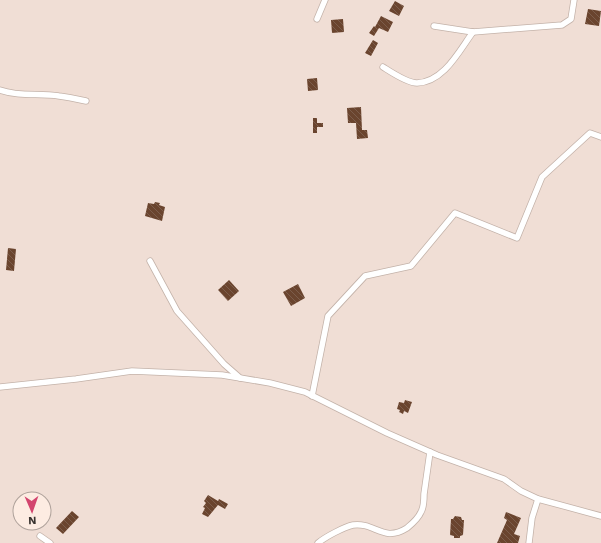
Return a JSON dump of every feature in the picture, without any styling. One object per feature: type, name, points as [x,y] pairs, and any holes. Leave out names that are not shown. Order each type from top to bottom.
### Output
[{"type":"street","points":[[318,19],[325,0]]},
{"type":"street","points":[[434,26],[473,32],[562,25],[571,19],[574,0]]},
{"type":"street","points":[[383,67],[410,81],[417,83],[428,80],[439,75],[450,64],[473,32]]},
{"type":"street","points":[[0,90],[11,94],[60,96],[86,101]]},
{"type":"street","points":[[312,396],[328,316],[366,276],[411,266],[455,213],[517,238],[542,177],[590,132],[601,137]]},
{"type":"street","points":[[150,261],[177,311],[224,364],[240,378]]},
{"type":"street","points":[[0,386],[76,379],[132,371],[222,375],[277,385],[305,392],[387,433],[430,452],[504,479],[521,491],[538,498],[601,516]]},
{"type":"street","points":[[318,543],[354,525],[364,526],[382,534],[391,536],[400,533],[408,527],[416,520],[422,511],[430,452]]},
{"type":"street","points":[[529,543],[532,518],[538,498]]},
{"type":"street","points":[[40,536],[50,543]]},
{"type":"building","points":[[395,1],[404,6],[399,16],[389,11]]},
{"type":"building","points":[[588,9],[601,11],[599,26],[585,24]]},
{"type":"building","points":[[381,16],[393,22],[388,32],[379,28],[374,36],[369,33],[374,26],[375,27]]},
{"type":"building","points":[[343,19],[344,32],[332,33],[331,20]]},
{"type":"building","points":[[373,40],[378,43],[371,56],[365,53]]},
{"type":"building","points":[[317,78],[318,90],[308,91],[307,79]]},
{"type":"building","points":[[361,107],[362,130],[367,130],[368,138],[357,139],[356,123],[348,123],[347,108]]},
{"type":"building","points":[[313,118],[317,118],[317,123],[323,123],[323,127],[317,127],[317,133],[313,133]]},
{"type":"building","points":[[155,202],[160,203],[159,205],[165,207],[162,221],[145,216],[148,203],[154,204]]},
{"type":"building","points":[[8,248],[16,249],[14,271],[6,270]]},
{"type":"building","points":[[229,280],[239,291],[228,301],[218,290]]},
{"type":"building","points":[[298,284],[305,298],[291,306],[283,292]]},
{"type":"building","points":[[405,400],[412,402],[408,413],[404,411],[403,414],[397,409],[399,402],[404,403]]},
{"type":"building","points":[[208,495],[218,501],[219,499],[228,504],[225,509],[218,505],[208,517],[202,514],[205,508],[203,507],[206,503],[204,501]]},
{"type":"building","points":[[72,511],[79,517],[63,534],[56,528]]},
{"type":"building","points":[[506,512],[521,518],[514,534],[520,536],[518,543],[497,543],[507,520],[504,518]]},
{"type":"building","points":[[455,516],[461,517],[462,520],[464,520],[463,535],[460,536],[460,538],[454,538],[454,536],[450,535],[451,519]]}]
